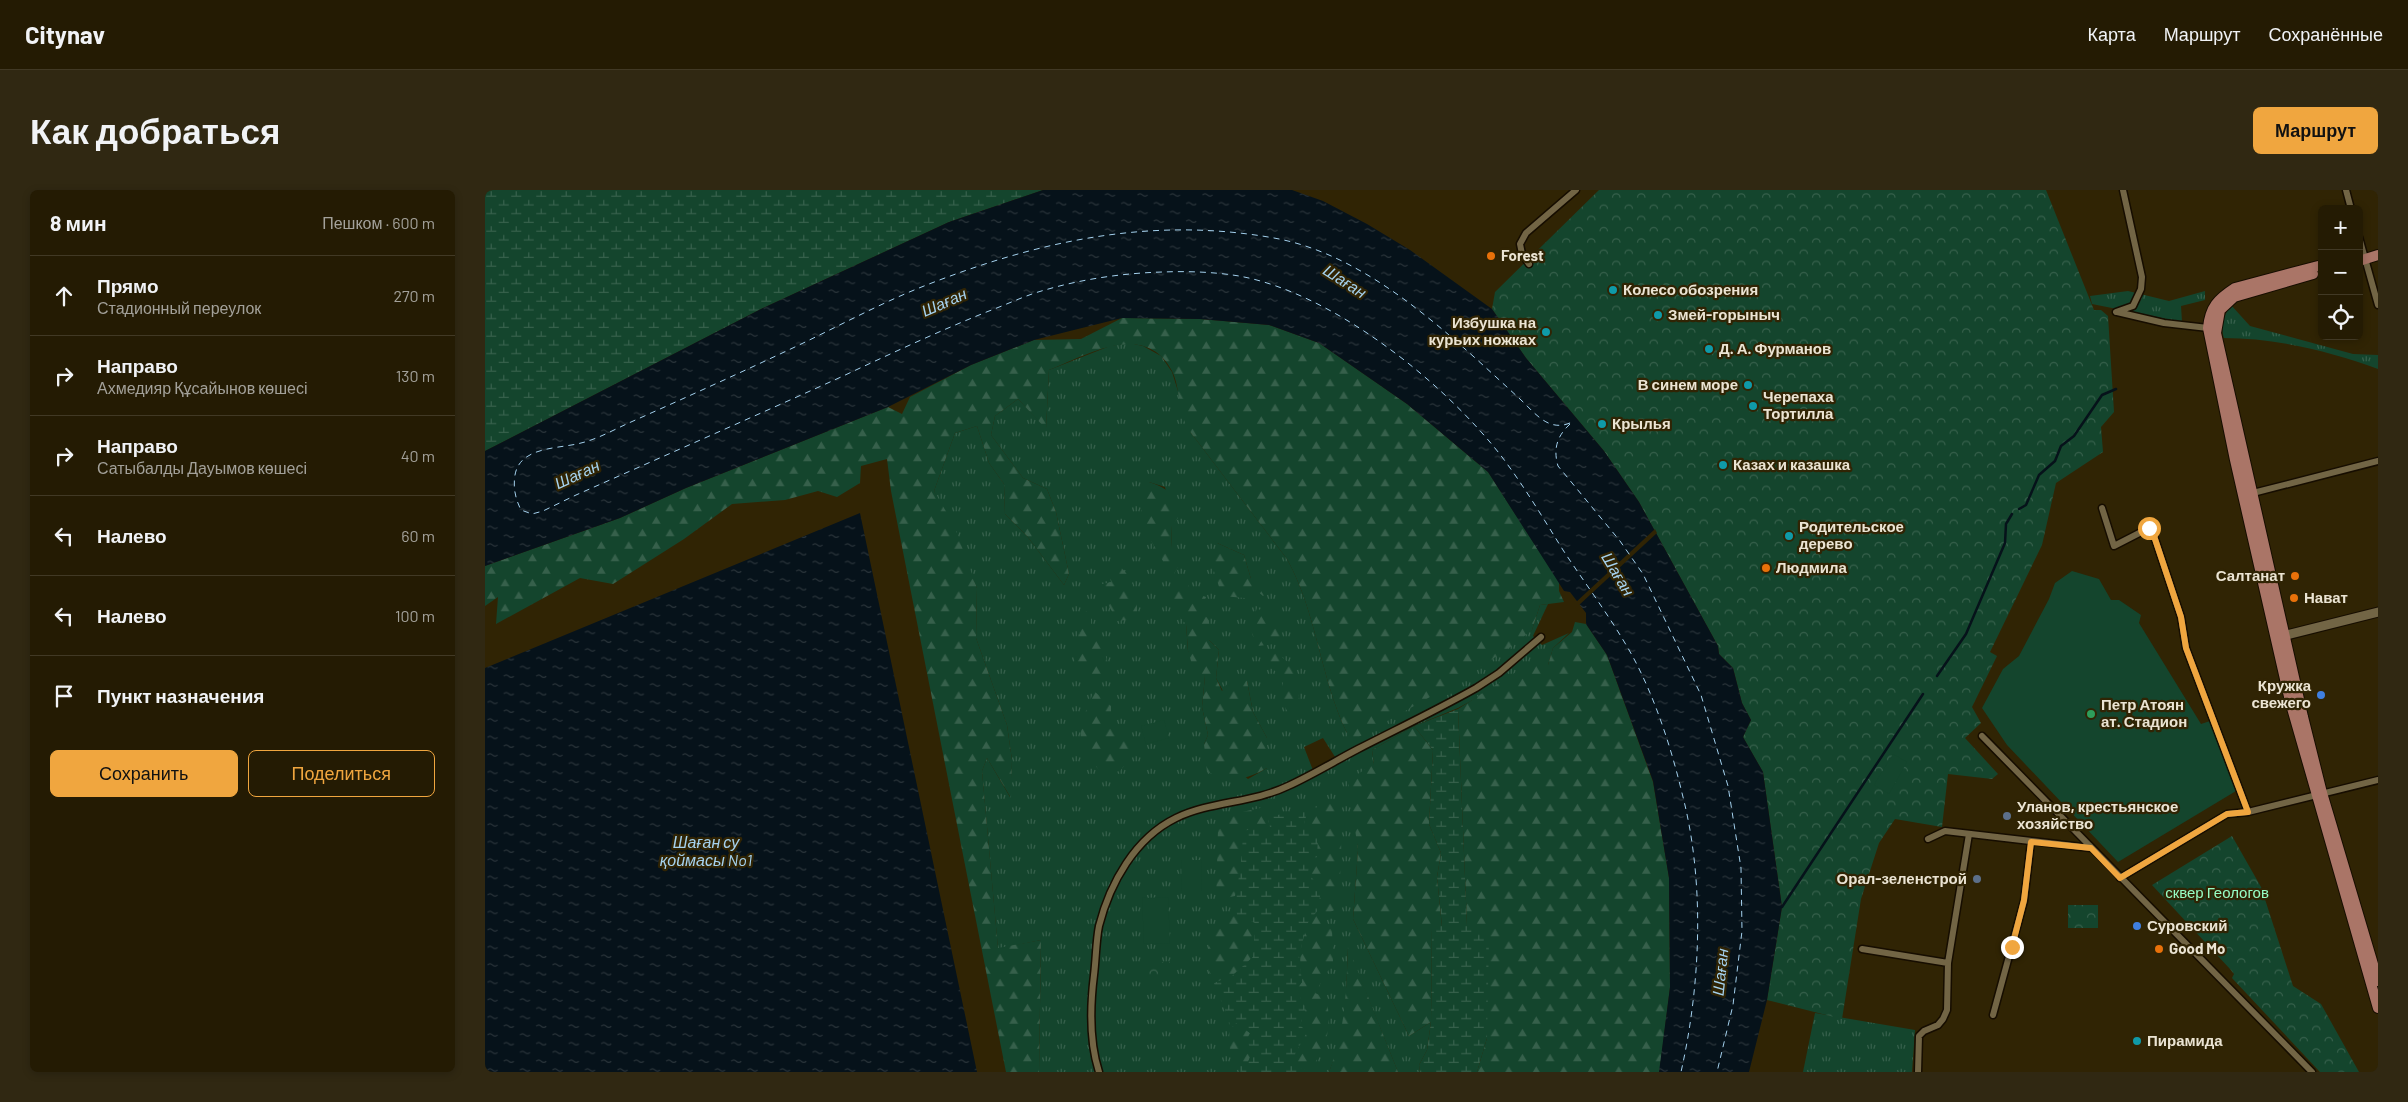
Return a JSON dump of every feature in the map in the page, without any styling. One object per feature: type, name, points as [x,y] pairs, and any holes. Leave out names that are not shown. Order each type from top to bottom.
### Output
[{"type":"main road","points":[[2363,256],[2378,249]]},
{"type":"main road","points":[[2363,257],[2378,255]]},
{"type":"main road","points":[[2318,266],[2235,288],[2222,296],[2212,308],[2208,328],[2280,637],[2319,794],[2378,982]]},
{"type":"main road","points":[[2247,494],[2243,458],[2216,333],[2220,310],[2234,297],[2318,273]]},
{"type":"main road","points":[[2280,637],[2378,612]]},
{"type":"main road","points":[[2370,953],[2378,1008]]},
{"type":"street","points":[[1529,264],[1522,254],[1520,244],[1526,233],[1575,190]]},
{"type":"street","points":[[2123,190],[2142,277],[2141,289],[2133,306],[2116,312],[2164,323],[2208,328]]},
{"type":"street","points":[[2346,190],[2350,205]]},
{"type":"street","points":[[2363,260],[2378,305]]},
{"type":"street","points":[[2247,494],[2378,461]]},
{"type":"street","points":[[2102,508],[2114,546],[2149,528],[2153,533],[2181,617],[2186,648],[2248,812]]},
{"type":"street","points":[[1099,1072],[1093,1046],[1091,1015],[1099,927],[1115,882],[1130,858],[1146,838],[1159,827],[1177,817],[1207,808],[1258,797],[1286,787],[1314,773],[1476,688],[1499,673],[1541,637]]},
{"type":"street","points":[[1983,736],[2311,1072]]},
{"type":"street","points":[[2120,878],[2227,814],[2248,812],[2378,780]]},
{"type":"street","points":[[1928,839],[1945,831],[2091,848]]},
{"type":"street","points":[[1917,1072],[1919,1036],[1923,1031],[1943,1020],[1947,1010],[1948,963],[1969,834]]},
{"type":"street","points":[[1993,1015],[2024,900],[2031,842]]},
{"type":"street","points":[[1863,949],[1948,963]]},
{"type":"green space","points":[[485,190],[1043,190],[949,222],[761,309],[485,451]]},
{"type":"green space","points":[[1599,190],[2046,190],[2094,310],[2101,310],[2108,316],[2114,412],[2101,427],[2103,452],[2056,483],[2042,545],[1990,652],[1997,656],[1972,707],[1981,723],[1965,738],[1998,774],[1992,779],[1948,774],[1942,827],[1895,819],[1879,843],[1861,899],[1842,1019],[1767,1000],[1782,907],[1763,772],[1743,737],[1751,720],[1742,703],[1733,668],[1719,654],[1718,646],[1639,502],[1604,451],[1526,358],[1492,309],[1495,292]]},
{"type":"green space","points":[[2128,291],[2169,301],[2205,291],[2205,300],[2181,306],[2182,322],[2092,304],[2090,296]]},
{"type":"green space","points":[[2231,305],[2250,326],[2353,354],[2378,355],[2378,369],[2322,351],[2263,340],[2224,338],[2223,321]]},
{"type":"green space","points":[[1122,318],[1200,319],[1269,325],[1319,343],[1407,404],[1488,472],[1559,582],[1559,591],[1564,602],[1540,605],[1532,630],[1509,648],[1462,679],[1348,743],[1347,733],[1330,690],[1305,601],[1287,559],[1186,425],[1174,376],[1161,356],[1147,347],[1131,344],[1115,346],[1097,350],[1049,370],[1046,429],[1018,399],[995,416],[991,435],[1023,478],[1047,489],[1056,512],[1069,574],[1064,585],[1027,536],[1005,514],[1004,484],[989,463],[977,426],[955,433],[934,491],[954,525],[977,588],[976,638],[1007,725],[1012,760],[1011,798],[987,758],[982,771],[998,948],[1041,940],[1039,1072],[1006,1072],[891,491],[887,459],[861,466],[860,483],[837,497],[818,491],[785,500],[732,504],[684,539],[613,584],[580,578],[496,624],[498,597],[485,606],[485,566],[620,518],[686,488],[888,407],[902,414],[910,397],[971,365],[1034,340],[1081,339]]},
{"type":"green space","points":[[1129,343],[1143,346],[1161,356],[1172,372],[1191,433],[1287,559],[1305,601],[1330,690],[1347,733],[1532,630],[1540,605],[1548,604],[1533,636],[1542,645],[1569,633],[1553,648],[1548,665],[1491,690],[1458,708],[1414,726],[1372,750],[1374,764],[1355,816],[1358,850],[1353,919],[1409,1036],[1431,1022],[1427,1050],[1419,1065],[1420,1072],[1398,1072],[1348,948],[1345,1019],[1339,1046],[1329,1072],[1039,1072],[1041,940],[998,949],[982,771],[987,758],[1010,797],[1012,760],[1007,725],[976,638],[977,588],[934,491],[955,433],[977,426],[989,463],[1004,484],[1005,514],[1027,536],[1064,585],[1069,574],[1056,512],[1047,489],[1023,478],[991,435],[995,416],[1018,399],[1046,428],[1049,370],[1110,346]],"holes":[[[1149,482],[1165,487],[1172,525],[1171,548]],[[1217,543],[1244,555],[1251,579]],[[1209,620],[1209,640],[1219,650],[1216,678],[1223,691],[1247,681],[1253,712],[1267,738],[1267,768],[1248,779],[1204,744],[1208,735],[1202,707],[1205,676],[1188,651],[1186,624]],[[1323,738],[1337,760],[1314,773],[1304,747]]]},
{"type":"green space","points":[[1149,482],[1163,488],[1170,494],[1178,518],[1172,525],[1171,548],[1182,559],[1174,574],[1156,550],[1143,519],[1141,500]]},
{"type":"green space","points":[[1217,543],[1244,555],[1251,579],[1262,579],[1270,590],[1263,596],[1255,589],[1245,598],[1222,596],[1212,565]]},
{"type":"green space","points":[[1115,563],[1127,574],[1134,588],[1137,603],[1136,619],[1117,621],[1098,585],[1111,582],[1107,566]]},
{"type":"green space","name":"Петр Атоян ат. Стадион","points":[[2072,571],[2099,579],[2111,600],[2119,600],[2141,615],[2139,623],[2201,724],[2210,721],[2236,791],[2118,862],[2007,745],[1982,708],[2003,669],[2019,656],[2049,599],[2055,583]]},
{"type":"green space","points":[[1173,580],[1187,581],[1190,591],[1206,597],[1201,611],[1209,620],[1209,640],[1219,650],[1216,678],[1222,691],[1233,676],[1247,681],[1253,712],[1267,738],[1267,768],[1251,776],[1231,779],[1207,772],[1204,744],[1208,735],[1202,707],[1205,676],[1194,671],[1188,651],[1186,624],[1176,610],[1173,598]]},
{"type":"green space","points":[[1257,608],[1281,623],[1281,643],[1258,646],[1250,629]]},
{"type":"green space","points":[[1086,611],[1091,613],[1091,632],[1099,634],[1109,667],[1094,680],[1078,677],[1073,653]]},
{"type":"green space","points":[[1575,622],[1586,624],[1607,655],[1653,782],[1669,878],[1670,987],[1660,1068],[1659,1072],[1477,1072],[1487,1038],[1467,925],[1458,709],[1535,660],[1548,665],[1553,648],[1572,632]]},
{"type":"green space","points":[[1275,651],[1293,667],[1299,697],[1296,718],[1284,706],[1283,677],[1267,665]]},
{"type":"green space","points":[[1094,691],[1111,706],[1111,722],[1130,736],[1130,759],[1120,771],[1104,774],[1093,764],[1082,744],[1081,735],[1084,715]]},
{"type":"green space","points":[[1458,709],[1467,925],[1489,938],[1487,1038],[1477,1072],[1420,1072],[1419,1065],[1427,1050],[1431,1022],[1432,927],[1442,926],[1437,877],[1441,853],[1429,824],[1433,750],[1414,726]]},
{"type":"green space","points":[[1164,720],[1169,738],[1146,744],[1141,726]]},
{"type":"green space","points":[[1414,726],[1433,750],[1429,824],[1441,853],[1437,877],[1442,927],[1432,927],[1431,1022],[1409,1036],[1353,919],[1358,850],[1348,780],[1374,764],[1372,750]]},
{"type":"green space","points":[[1893,754],[1907,762],[1889,794],[1874,785]]},
{"type":"green space","points":[[1324,797],[1333,808],[1338,819],[1341,858],[1337,909],[1328,913],[1325,926],[1332,929],[1333,962],[1315,993],[1327,998],[1329,1020],[1327,1037],[1321,1053],[1310,1071],[1297,1066],[1295,1054],[1307,1032],[1300,1025],[1306,1008],[1296,990],[1302,982],[1300,962],[1302,944],[1307,927],[1318,910],[1308,873],[1310,860],[1304,824],[1309,802],[1316,808]]},
{"type":"green space","points":[[1265,807],[1270,827],[1242,831],[1244,847],[1235,896],[1216,900],[1218,829],[1233,814]]},
{"type":"green space","points":[[1308,809],[1304,824],[1318,838],[1317,857],[1310,860],[1308,873],[1321,889],[1318,910],[1307,924],[1299,956],[1302,982],[1296,990],[1306,1008],[1300,1025],[1307,1032],[1295,1054],[1297,1066],[1310,1072],[1241,1072],[1238,1063],[1248,1062],[1253,1051],[1246,1041],[1250,1033],[1236,1023],[1233,1027],[1229,1024],[1227,1014],[1214,983],[1232,976],[1253,957],[1255,923],[1237,915],[1236,904],[1243,841],[1242,831],[1270,827],[1268,817]]},
{"type":"green space","name":"сквер Геологов","points":[[2232,836],[2261,887],[2293,986],[2321,1004],[2359,1072],[2320,1072],[2232,978],[2234,974],[2230,969],[2152,885]]},
{"type":"green space","points":[[1181,860],[1201,860],[1202,891],[1182,891]]},
{"type":"green space","points":[[1168,897],[1170,943],[1144,944],[1142,898]]},
{"type":"green space","points":[[2068,905],[2098,905],[2098,928],[2068,928]]},
{"type":"green space","points":[[1237,915],[1256,923],[1253,957],[1232,976],[1214,983],[1210,976],[1208,960],[1210,942],[1215,926],[1218,918]]},
{"type":"green space","points":[[1348,946],[1398,1072],[1329,1072],[1342,1025],[1346,995]]},
{"type":"green space","points":[[1170,962],[1171,976],[1145,976],[1145,963]]},
{"type":"green space","points":[[1815,1013],[1915,1030],[1912,1072],[1803,1072]]},
{"type":"green space","points":[[1236,1023],[1250,1033],[1253,1050],[1248,1062],[1238,1063],[1230,1052],[1229,1024],[1233,1027]]},
{"type":"water","name":"Шаған","points":[[1043,190],[1292,190],[1323,201],[1367,224],[1410,250],[1492,309],[1526,358],[1604,451],[1639,502],[1718,646],[1719,654],[1733,668],[1742,703],[1751,720],[1743,737],[1763,772],[1782,907],[1767,1000],[1749,1072],[1659,1072],[1670,987],[1669,878],[1653,781],[1607,655],[1586,624],[1586,613],[1570,592],[1564,591],[1488,472],[1407,404],[1319,343],[1269,325],[1200,319],[1122,318],[1034,340],[971,365],[888,407],[686,488],[620,518],[485,566],[485,451],[761,309],[949,222]]},
{"type":"water","name":"Шаған су қоймасы No1","points":[[860,513],[977,1072],[485,1072],[485,668]]},
{"type":"pier","points":[[1655,529],[1657,533],[1578,606],[1575,603]]},
{"type":"waterway","points":[[2019,509],[2026,505],[2039,475],[2055,461],[2061,446],[2074,436],[2102,395],[2116,389]]},
{"type":"waterway","points":[[1937,676],[1966,634],[2005,543],[2006,524],[2012,514]]},
{"type":"waterway","points":[[1782,907],[1923,694]]},
{"type":"ferry route","points":[[1570,423],[1555,425],[1542,420],[1466,350],[1407,301],[1343,261],[1309,247],[1274,238],[1228,232],[1183,230],[1139,232],[1052,245],[1009,256],[924,286],[600,436],[581,443],[542,450],[532,454],[518,466],[514,488],[521,510],[532,514],[543,511],[915,343],[1031,294],[1059,286],[1103,277],[1133,274],[1211,273],[1239,276],[1275,286],[1312,301],[1348,321],[1384,345],[1419,372],[1478,429],[1502,457],[1526,491],[1616,629],[1641,673],[1662,723],[1673,758],[1689,827],[1694,861],[1698,932],[1696,968],[1688,1038],[1681,1072]]},
{"type":"ferry route","points":[[1570,424],[1562,433],[1557,443],[1558,466],[1620,541],[1643,574],[1701,695],[1728,786],[1741,868],[1742,931],[1733,1005],[1717,1072]]},
{"type":"place","name":"Forest","points":[[1491,256]]},
{"type":"place","name":"Колесо обозрения","points":[[1613,290]]},
{"type":"place","name":"Змей-горыныч","points":[[1658,315]]},
{"type":"place","name":"Избушка на курьих ножках","points":[[1546,332]]},
{"type":"place","name":"Д. А. Фурманов","points":[[1709,349]]},
{"type":"place","name":"В синем море","points":[[1748,385]]},
{"type":"place","name":"Черепаха Тортилла","points":[[1753,406]]},
{"type":"place","name":"Крылья","points":[[1602,424]]},
{"type":"place","name":"Казах и казашка","points":[[1723,465]]},
{"type":"place","name":"Родительское дерево","points":[[1789,536]]},
{"type":"place","name":"Людмила","points":[[1766,568]]},
{"type":"place","name":"Салтанат","points":[[2295,576]]},
{"type":"place","name":"Нават","points":[[2294,598]]},
{"type":"place","name":"Кружка свежего","points":[[2321,695]]},
{"type":"place","name":"Петр Атоян ат. Стадион","points":[[2091,714]]},
{"type":"place","name":"Уланов, крестьянское хозяйство","points":[[2007,816]]},
{"type":"place","name":"Орал-зеленстрой","points":[[1977,879]]},
{"type":"place","name":"Суровский","points":[[2137,926]]},
{"type":"place","name":"Good Mo","points":[[2159,949]]},
{"type":"place","name":"Пирамида","points":[[2137,1041]]},
{"type":"route","points":[[2012,947],[2024,900],[2030,864],[2031,842],[2091,848],[2120,878],[2227,814],[2248,812],[2186,648],[2181,617],[2153,533],[2149,528]]}]
